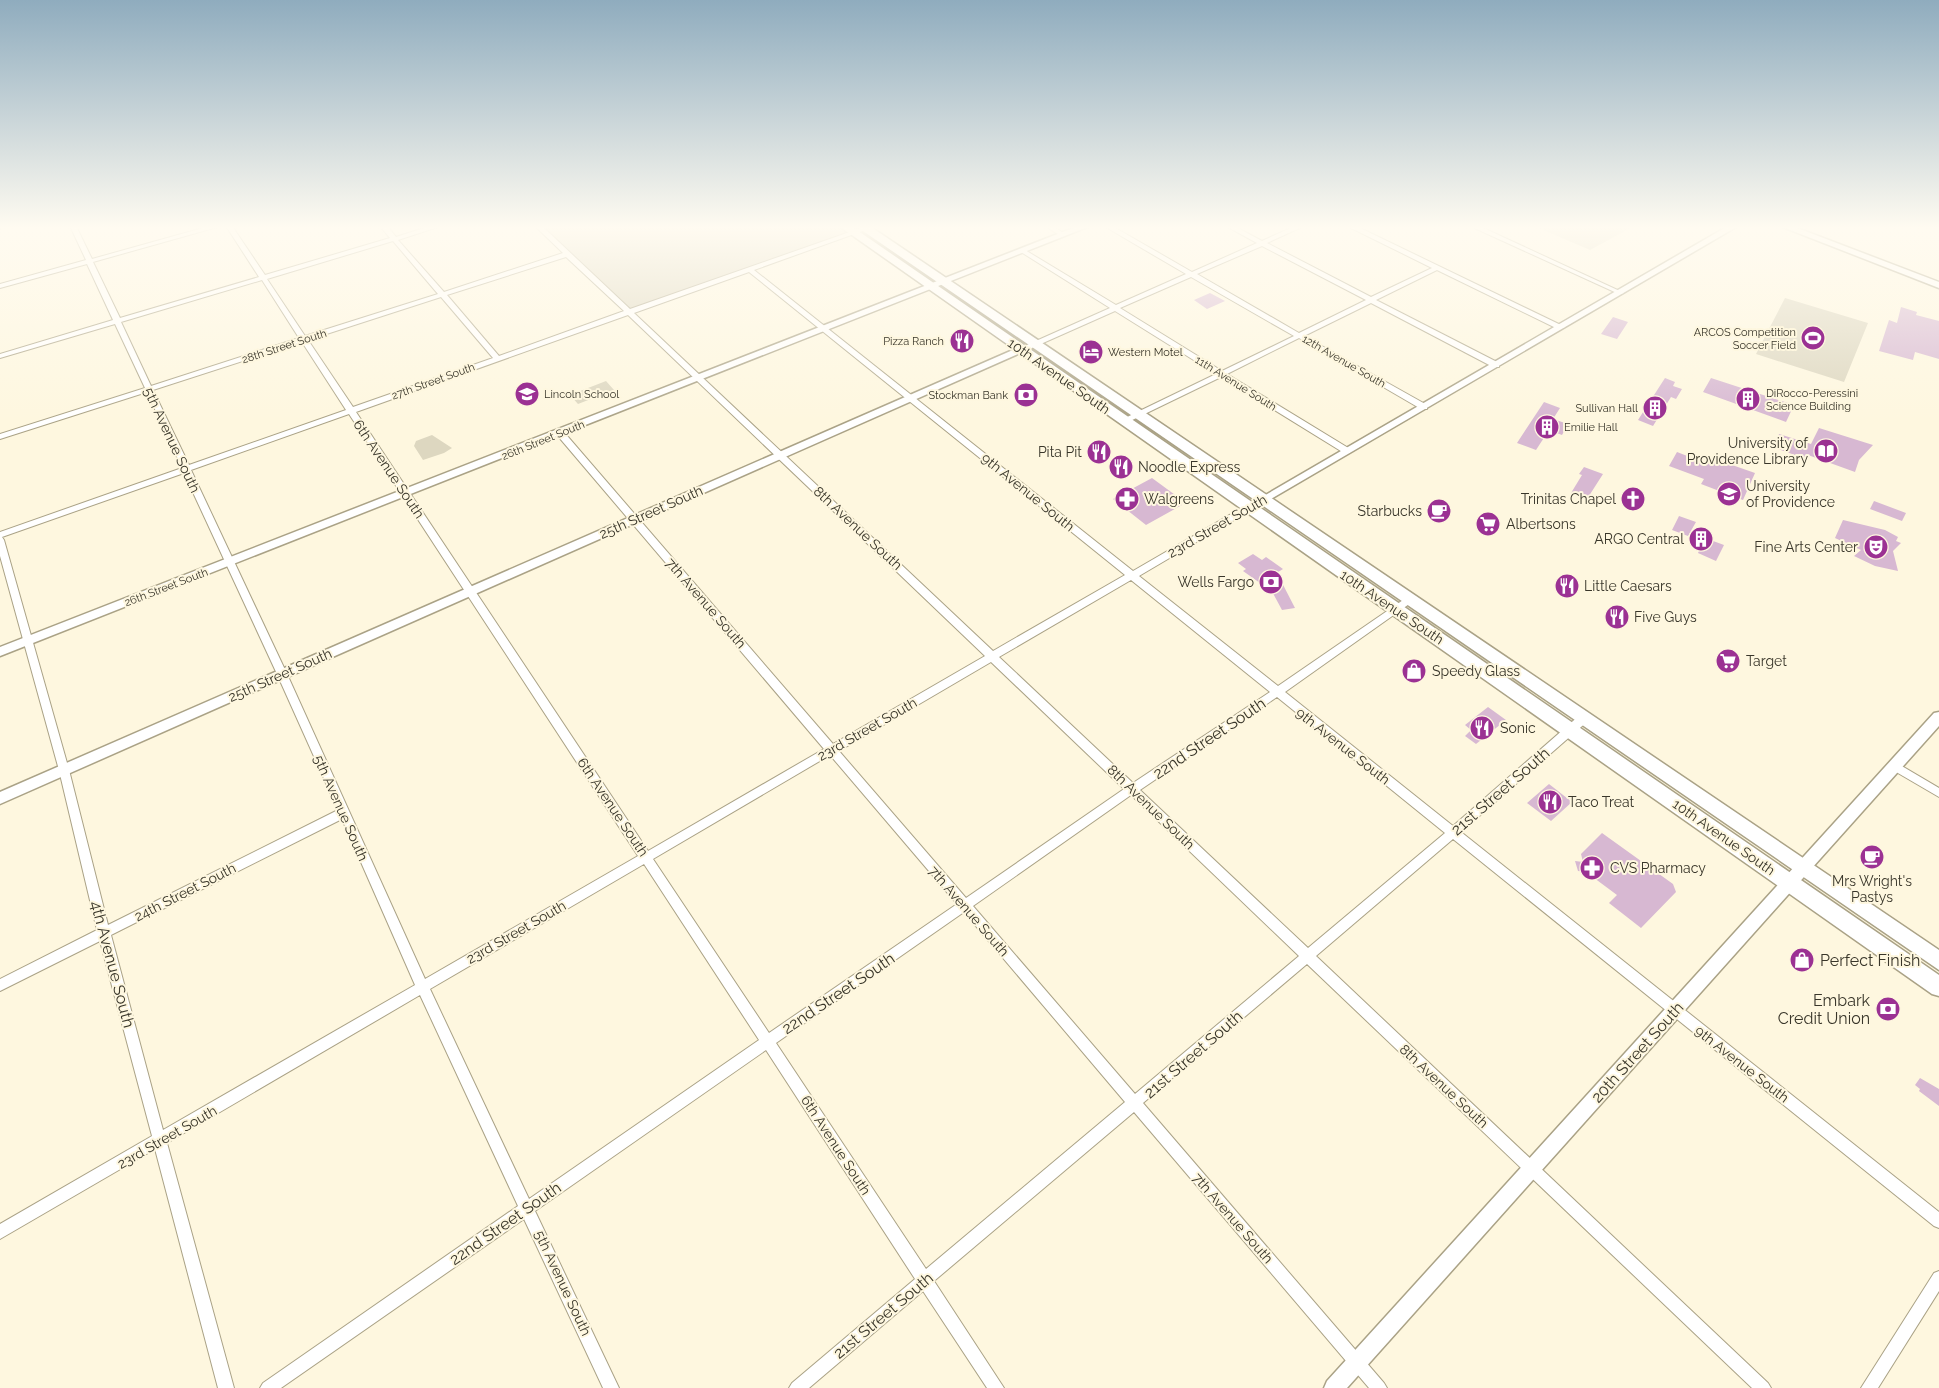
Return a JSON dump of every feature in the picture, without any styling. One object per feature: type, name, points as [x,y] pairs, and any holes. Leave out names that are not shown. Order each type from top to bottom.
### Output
[{"type":"highway","name":"10th Avenue South","points":[[937,291],[1139,416],[1585,717],[1939,961]]},
{"type":"highway","name":"10th Avenue South","points":[[958,291],[1124,422],[1571,730],[1939,987]]},
{"type":"street","name":"5th Avenue South","points":[[101,291],[149,389],[228,563],[282,674],[422,986],[612,1388]]},
{"type":"street","points":[[0,356],[220,291]]},
{"type":"street","name":"6th Avenue South","points":[[271,291],[996,1388]]},
{"type":"street","points":[[440,291],[497,358]]},
{"type":"street","name":"28th Street South","points":[[0,437],[453,291]]},
{"type":"street","name":"8th Avenue South","points":[[607,291],[1763,1388]]},
{"type":"street","name":"27th Street South","points":[[0,535],[690,291]]},
{"type":"street","name":"9th Avenue South","points":[[775,291],[1939,1221]]},
{"type":"street","name":"26th Street South","points":[[0,652],[922,291]]},
{"type":"street","name":"11th Avenue South","points":[[1087,291],[1347,451]]},
{"type":"street","name":"25th Street South","points":[[0,798],[1154,291]]},
{"type":"street","name":"12th Avenue South","points":[[1221,291],[1424,407]]},
{"type":"street","points":[[1354,291],[1496,365]]},
{"type":"street","points":[[1124,422],[1390,291]]},
{"type":"street","points":[[1484,291],[1561,327]]},
{"type":"street","name":"23rd Street South","points":[[0,1232],[161,1141],[422,986],[994,657],[1621,292]]},
{"type":"street","name":"7th Avenue South","points":[[560,433],[1379,1388]]},
{"type":"street","name":"4th Avenue South","points":[[0,540],[64,770],[104,933],[226,1388]]},
{"type":"street","name":"22nd Street South","points":[[268,1388],[767,1041],[1409,600]]},
{"type":"street","name":"20th Street South","points":[[1334,1388],[1790,884],[1802,868],[1939,716]]},
{"type":"street","name":"21st Street South","points":[[797,1388],[1453,833],[1585,717]]},
{"type":"street","points":[[1895,766],[1939,793]]},
{"type":"street","name":"24th Street South","points":[[0,985],[343,813]]},
{"type":"street","points":[[1869,1388],[1939,1278]]},
{"type":"shaded area","points":[[607,291],[689,291],[629,312]]},
{"type":"shaded area","name":"ARCOS Competition Soccer Field","points":[[1785,298],[1868,323],[1844,382],[1756,354]]},
{"type":"shaded area","points":[[606,381],[614,390],[578,404],[570,395]]},
{"type":"shaded area","points":[[432,435],[452,448],[444,453],[423,460],[414,446],[416,441]]},
{"type":"building","points":[[1210,293],[1225,301],[1207,309],[1194,300]]},
{"type":"building","points":[[1901,307],[1917,312],[1916,315],[1939,321],[1939,359],[1915,352],[1913,360],[1879,351],[1889,320],[1897,323]]},
{"type":"building","points":[[1613,317],[1628,322],[1617,339],[1601,334]]},
{"type":"building","name":"Sullivan Hall","points":[[1665,378],[1675,382],[1673,386],[1682,389],[1676,399],[1671,397],[1653,426],[1638,420]]},
{"type":"building","name":"DiRocco-Peressini Science Building","points":[[1711,378],[1794,405],[1786,422],[1703,392]]},
{"type":"building","name":"Emilie Hall","points":[[1544,402],[1560,408],[1553,419],[1568,424],[1562,435],[1549,430],[1536,450],[1517,443]]},
{"type":"building","name":"University of Providence Library","points":[[1819,428],[1873,445],[1859,460],[1855,472],[1808,455],[1806,459],[1775,448],[1779,434],[1811,444]]},
{"type":"building","points":[[1677,452],[1708,464],[1712,458],[1755,473],[1743,500],[1701,484],[1704,479],[1669,466]]},
{"type":"building","points":[[1584,467],[1603,474],[1587,499],[1571,493],[1582,475],[1579,474]]},
{"type":"building","name":"Walgreens","points":[[1152,478],[1182,500],[1182,505],[1146,525],[1113,499]]},
{"type":"building","points":[[1874,501],[1906,513],[1902,521],[1870,509]]},
{"type":"building","points":[[1679,516],[1696,522],[1688,536],[1672,530]]},
{"type":"building","name":"Fine Arts Center","points":[[1843,520],[1885,530],[1898,537],[1896,541],[1901,543],[1893,551],[1898,571],[1875,566],[1854,556],[1861,550],[1835,538]]},
{"type":"building","points":[[1705,538],[1724,545],[1716,561],[1698,553]]},
{"type":"building","name":"Wells Fargo","points":[[1253,554],[1262,560],[1266,557],[1283,569],[1275,574],[1279,577],[1295,608],[1282,610],[1269,586],[1263,581],[1260,583],[1243,571],[1246,569],[1238,563]]},
{"type":"building","name":"Sonic","points":[[1488,707],[1506,720],[1476,744],[1465,736],[1471,730],[1465,725]]},
{"type":"building","name":"Taco Treat","points":[[1549,784],[1572,802],[1551,821],[1527,803]]},
{"type":"building","name":"CVS Pharmacy","points":[[1602,833],[1673,884],[1676,892],[1641,928],[1609,903],[1617,895],[1586,872],[1578,871],[1575,861],[1583,862],[1581,854]]},
{"type":"building","points":[[1920,1078],[1939,1089],[1939,1106],[1919,1091],[1920,1089],[1915,1085]]},
{"type":"place","name":"ARCOS Competition Soccer Field","points":[[1813,338]]},
{"type":"place","name":"Pizza Ranch","points":[[962,341]]},
{"type":"place","name":"Western Motel","points":[[1091,352]]},
{"type":"place","name":"Lincoln School","points":[[527,394]]},
{"type":"place","name":"Stockman Bank","points":[[1026,395]]},
{"type":"place","name":"DiRocco-Peressini Science Building","points":[[1748,399]]},
{"type":"place","name":"Sullivan Hall","points":[[1655,408]]},
{"type":"place","name":"Emilie Hall","points":[[1547,427]]},
{"type":"place","name":"University of Providence Library","points":[[1826,451]]},
{"type":"place","name":"Pita Pit","points":[[1099,452]]},
{"type":"place","name":"Noodle Express","points":[[1121,467]]},
{"type":"place","name":"University of Providence","points":[[1729,494]]},
{"type":"place","name":"Walgreens","points":[[1127,499]]},
{"type":"place","name":"Trinitas Chapel","points":[[1633,499]]},
{"type":"place","name":"Starbucks","points":[[1439,511]]},
{"type":"place","name":"Albertsons","points":[[1488,524]]},
{"type":"place","name":"ARGO Central","points":[[1701,539]]},
{"type":"place","name":"Fine Arts Center","points":[[1876,547]]},
{"type":"place","name":"Wells Fargo","points":[[1271,582]]},
{"type":"place","name":"Little Caesars","points":[[1567,586]]},
{"type":"place","name":"Five Guys","points":[[1617,617]]},
{"type":"place","name":"Target","points":[[1728,661]]},
{"type":"place","name":"Speedy Glass","points":[[1414,671]]},
{"type":"place","name":"Sonic","points":[[1482,728]]},
{"type":"place","name":"Taco Treat","points":[[1550,802]]},
{"type":"place","name":"Mrs Wright's Pastys","points":[[1872,857]]},
{"type":"place","name":"CVS Pharmacy","points":[[1592,868]]},
{"type":"place","name":"Perfect Finish","points":[[1802,960]]},
{"type":"place","name":"Embark Credit Union","points":[[1888,1009]]}]
